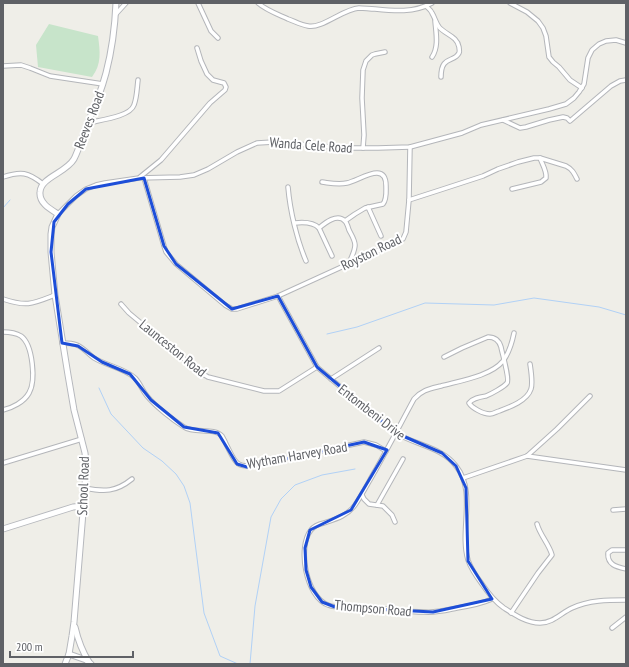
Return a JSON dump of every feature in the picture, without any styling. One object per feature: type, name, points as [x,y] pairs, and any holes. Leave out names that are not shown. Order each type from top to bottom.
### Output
[{"type":"street","name":"Reeves Road","points":[[43,184],[70,165],[99,98],[111,54],[116,3]]},
{"type":"street","points":[[115,15],[126,3]]},
{"type":"street","points":[[198,3],[211,31],[218,38]]},
{"type":"street","points":[[258,3],[278,15],[308,26],[320,24],[359,8],[407,11],[432,3]]},
{"type":"street","points":[[510,3],[521,8],[538,21],[543,28],[547,40],[550,60],[559,67],[570,80],[582,88],[588,58],[592,50],[599,44],[606,41],[616,40],[626,43]]},
{"type":"street","points":[[520,3],[521,8]]},
{"type":"street","points":[[426,6],[432,12],[439,28],[457,40],[459,48],[458,55],[444,64],[441,70],[441,77]]},
{"type":"street","points":[[432,57],[435,53],[436,47],[435,18]]},
{"type":"street","points":[[197,48],[207,74],[213,80],[223,82],[226,87],[225,90],[210,103],[161,160],[142,178],[164,246],[166,252],[176,264],[225,305],[232,309],[244,308],[278,296]]},
{"type":"street","points":[[363,148],[363,70],[366,61],[372,55],[385,52]]},
{"type":"street","points":[[3,66],[21,65],[50,76],[103,84]]},
{"type":"street","points":[[88,123],[117,116],[133,108],[135,104],[138,80]]},
{"type":"street","points":[[503,120],[520,128],[563,117],[570,121],[611,86],[620,81],[626,80]]},
{"type":"street","name":"Wanda Cele Road","points":[[55,295],[51,252],[52,227],[58,214],[86,189],[105,183],[142,178],[194,175],[208,169],[236,152],[257,143],[274,142],[344,148],[410,147],[462,133],[481,125],[566,104],[574,98],[582,88]]},
{"type":"street","name":"Royston Road","points":[[278,296],[403,239],[406,236],[410,147]]},
{"type":"street","points":[[408,200],[470,180],[518,162],[540,158],[570,168],[574,172],[577,179]]},
{"type":"street","points":[[512,189],[545,180],[546,176],[540,158]]},
{"type":"street","points":[[3,177],[12,174],[24,173],[33,177],[43,184],[40,192],[40,198],[44,204],[58,214]]},
{"type":"street","points":[[322,182],[345,184],[374,173],[379,173],[386,180],[385,202],[383,204],[361,210],[345,221]]},
{"type":"street","points":[[288,187],[300,245],[306,261]]},
{"type":"street","points":[[368,207],[381,236]]},
{"type":"street","points":[[319,228],[335,219],[345,221],[355,245],[349,263]]},
{"type":"street","points":[[295,223],[311,223],[319,228],[332,256]]},
{"type":"street","points":[[3,299],[15,303],[26,304],[34,303],[55,295]]},
{"type":"street","name":"School Road","points":[[55,295],[74,410],[82,439],[86,462],[74,622],[69,654],[65,664]]},
{"type":"street","name":"Entombeni Drive","points":[[278,296],[317,367],[403,438],[442,453],[456,466],[463,478],[466,496],[465,536],[468,561],[474,573],[492,599],[511,613],[524,619],[540,623],[548,622],[557,618],[571,608],[578,606],[598,601],[626,600]]},
{"type":"street","name":"Launceston Road","points":[[121,304],[128,313],[201,373],[208,377],[264,391],[279,391],[317,367]]},
{"type":"street","points":[[3,332],[16,334],[23,338],[29,348],[33,375],[32,386],[26,397],[14,406],[3,410]]},
{"type":"street","points":[[504,361],[512,344],[514,333]]},
{"type":"street","points":[[444,357],[478,340],[492,337],[497,340],[508,377],[507,383],[488,395],[469,402],[469,404],[486,414],[492,414],[520,401],[529,393],[532,386],[530,364]]},
{"type":"street","name":"Wytham Harvey Road","points":[[62,343],[78,346],[102,362],[130,374],[136,379],[151,400],[189,430],[218,433],[222,436],[233,459],[237,464],[242,466],[247,467],[364,442],[376,445],[386,451]]},
{"type":"street","points":[[331,379],[379,348]]},
{"type":"street","name":"Thompson Road","points":[[492,599],[479,604],[433,612],[369,607],[335,607],[322,602],[311,588],[304,557],[310,530],[346,514],[351,510],[362,495],[414,400],[423,391],[487,373],[494,370],[504,361]]},
{"type":"street","points":[[463,478],[527,456],[549,437],[590,396]]},
{"type":"street","points":[[3,464],[82,439]]},
{"type":"street","points":[[527,456],[626,470]]},
{"type":"street","points":[[377,505],[403,459]]},
{"type":"street","points":[[85,488],[100,491],[112,489],[125,485],[132,479]]},
{"type":"street","points":[[362,495],[369,504],[383,506],[392,515],[395,522]]},
{"type":"street","points":[[3,529],[73,507],[83,506]]},
{"type":"street","points":[[613,510],[626,509]]},
{"type":"street","points":[[511,613],[552,555],[537,524]]},
{"type":"street","points":[[626,550],[612,550],[608,553],[608,557],[613,565],[626,570]]},
{"type":"street","points":[[612,628],[626,617]]},
{"type":"street","points":[[74,622],[79,642],[91,664]]},
{"type":"street","points":[[69,654],[91,664]]},
{"type":"highlighted area","points":[[144,178],[164,246],[176,264],[232,309],[278,296],[317,367],[396,433],[442,453],[456,466],[466,488],[468,561],[492,599],[433,612],[335,607],[322,602],[311,587],[306,570],[305,548],[310,530],[351,510],[387,450],[364,442],[247,467],[237,464],[218,433],[184,427],[151,400],[130,374],[102,362],[78,346],[62,343],[51,252],[54,222],[68,204],[86,189]]},
{"type":"green space","points":[[49,24],[98,36],[100,52],[99,62],[92,77],[38,67],[36,45]]},
{"type":"waterway","points":[[3,208],[10,200]]},
{"type":"waterway","points":[[327,334],[357,327],[425,303],[494,305],[534,298],[599,307],[626,315]]},
{"type":"waterway","points":[[99,388],[111,414],[143,448],[162,461],[176,474],[184,486],[190,503],[204,613],[220,656],[238,664]]},
{"type":"waterway","points":[[250,664],[255,606],[271,517],[281,499],[295,485],[322,475],[355,469]]}]
